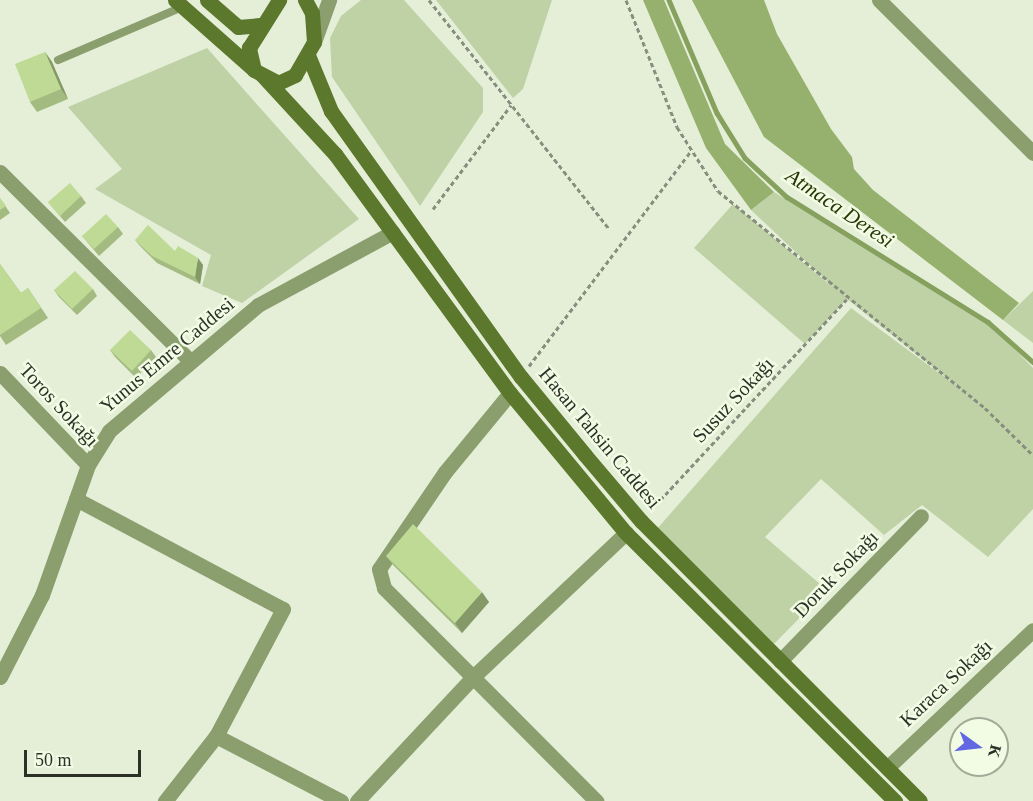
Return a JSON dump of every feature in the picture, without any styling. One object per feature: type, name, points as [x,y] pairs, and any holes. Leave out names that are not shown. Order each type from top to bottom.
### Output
[{"type":"main road","points":[[207,0],[238,27],[260,26]]},
{"type":"main road","points":[[279,0],[260,26],[249,48],[258,72],[278,82],[295,75],[311,49]]},
{"type":"main road","name":"Hasan Tahsin Caddesi","points":[[305,0],[312,13],[311,49],[331,111],[522,377],[641,521],[888,766],[920,801]]},
{"type":"main road","name":"Hasan Tahsin Caddesi","points":[[179,4],[258,72],[334,154],[510,393],[626,533],[892,800]]},
{"type":"street","points":[[311,49],[329,0]]},
{"type":"street","points":[[879,0],[1033,153]]},
{"type":"street","points":[[0,172],[188,359]]},
{"type":"street","name":"Yunus Emre Caddesi","points":[[0,677],[42,595],[88,465],[109,430],[188,359],[258,305],[393,232]]},
{"type":"street","name":"Toros Sokağı","points":[[0,373],[88,465]]},
{"type":"street","points":[[510,393],[445,472],[379,569],[384,588],[596,801]]},
{"type":"street","points":[[76,499],[283,609],[216,736],[165,801]]},
{"type":"street","name":"Doruk Sokağı","points":[[780,661],[921,516]]},
{"type":"street","points":[[357,801],[474,676],[626,533]]},
{"type":"street","name":"Karaca Sokağı","points":[[888,766],[1033,630]]},
{"type":"street","points":[[216,736],[341,801]]},
{"type":"lane","points":[[58,60],[179,4]]},
{"type":"path","points":[[429,0],[609,229]]},
{"type":"path","points":[[626,0],[690,152],[718,191],[847,299],[985,408],[1033,455]]},
{"type":"path","points":[[433,209],[511,105]]},
{"type":"path","points":[[522,377],[690,152]]},
{"type":"path","name":"Susuz Sokağı","points":[[641,521],[847,299]]},
{"type":"green space","points":[[361,0],[404,0],[483,88],[483,112],[420,206],[332,77],[330,38],[341,16]]},
{"type":"green space","points":[[436,0],[552,0],[523,89],[513,98]]},
{"type":"green space","points":[[643,0],[664,0],[725,144],[774,192],[751,210],[706,148]]},
{"type":"green space","points":[[692,0],[764,0],[777,34],[831,129],[852,157],[854,169],[873,190],[1019,303],[1003,320],[764,137]]},
{"type":"green space","points":[[207,48],[359,219],[242,303],[202,286],[211,255],[95,189],[122,169],[68,107]]},
{"type":"green space","points":[[774,192],[988,322],[1033,368],[1033,509],[988,557],[922,505],[884,535],[821,479],[765,537],[827,590],[774,644],[656,530],[851,308],[958,387],[847,299],[805,344],[694,248],[733,204],[834,288],[751,210]]},
{"type":"green space","points":[[1033,291],[1033,343],[1003,320]]},
{"type":"building","points":[[45,52],[61,89],[30,102],[15,64]]},
{"type":"building","points":[[70,183],[81,196],[60,216],[48,202]]},
{"type":"building","points":[[0,198],[6,206],[0,210]]},
{"type":"building","points":[[106,214],[118,227],[94,249],[82,236]]},
{"type":"building","points":[[148,225],[175,251],[178,246],[198,258],[195,277],[152,256],[135,240]]},
{"type":"building","points":[[0,264],[21,293],[28,288],[41,308],[0,335]]},
{"type":"building","points":[[75,271],[93,289],[72,309],[54,290]]},
{"type":"building","points":[[130,330],[151,350],[132,371],[110,350]]},
{"type":"building","points":[[413,524],[482,592],[455,623],[386,556]]},
{"type":"waterway","name":"Atmaca Deresi","points":[[669,0],[717,113],[745,158],[787,197],[988,322],[1033,362]]}]
